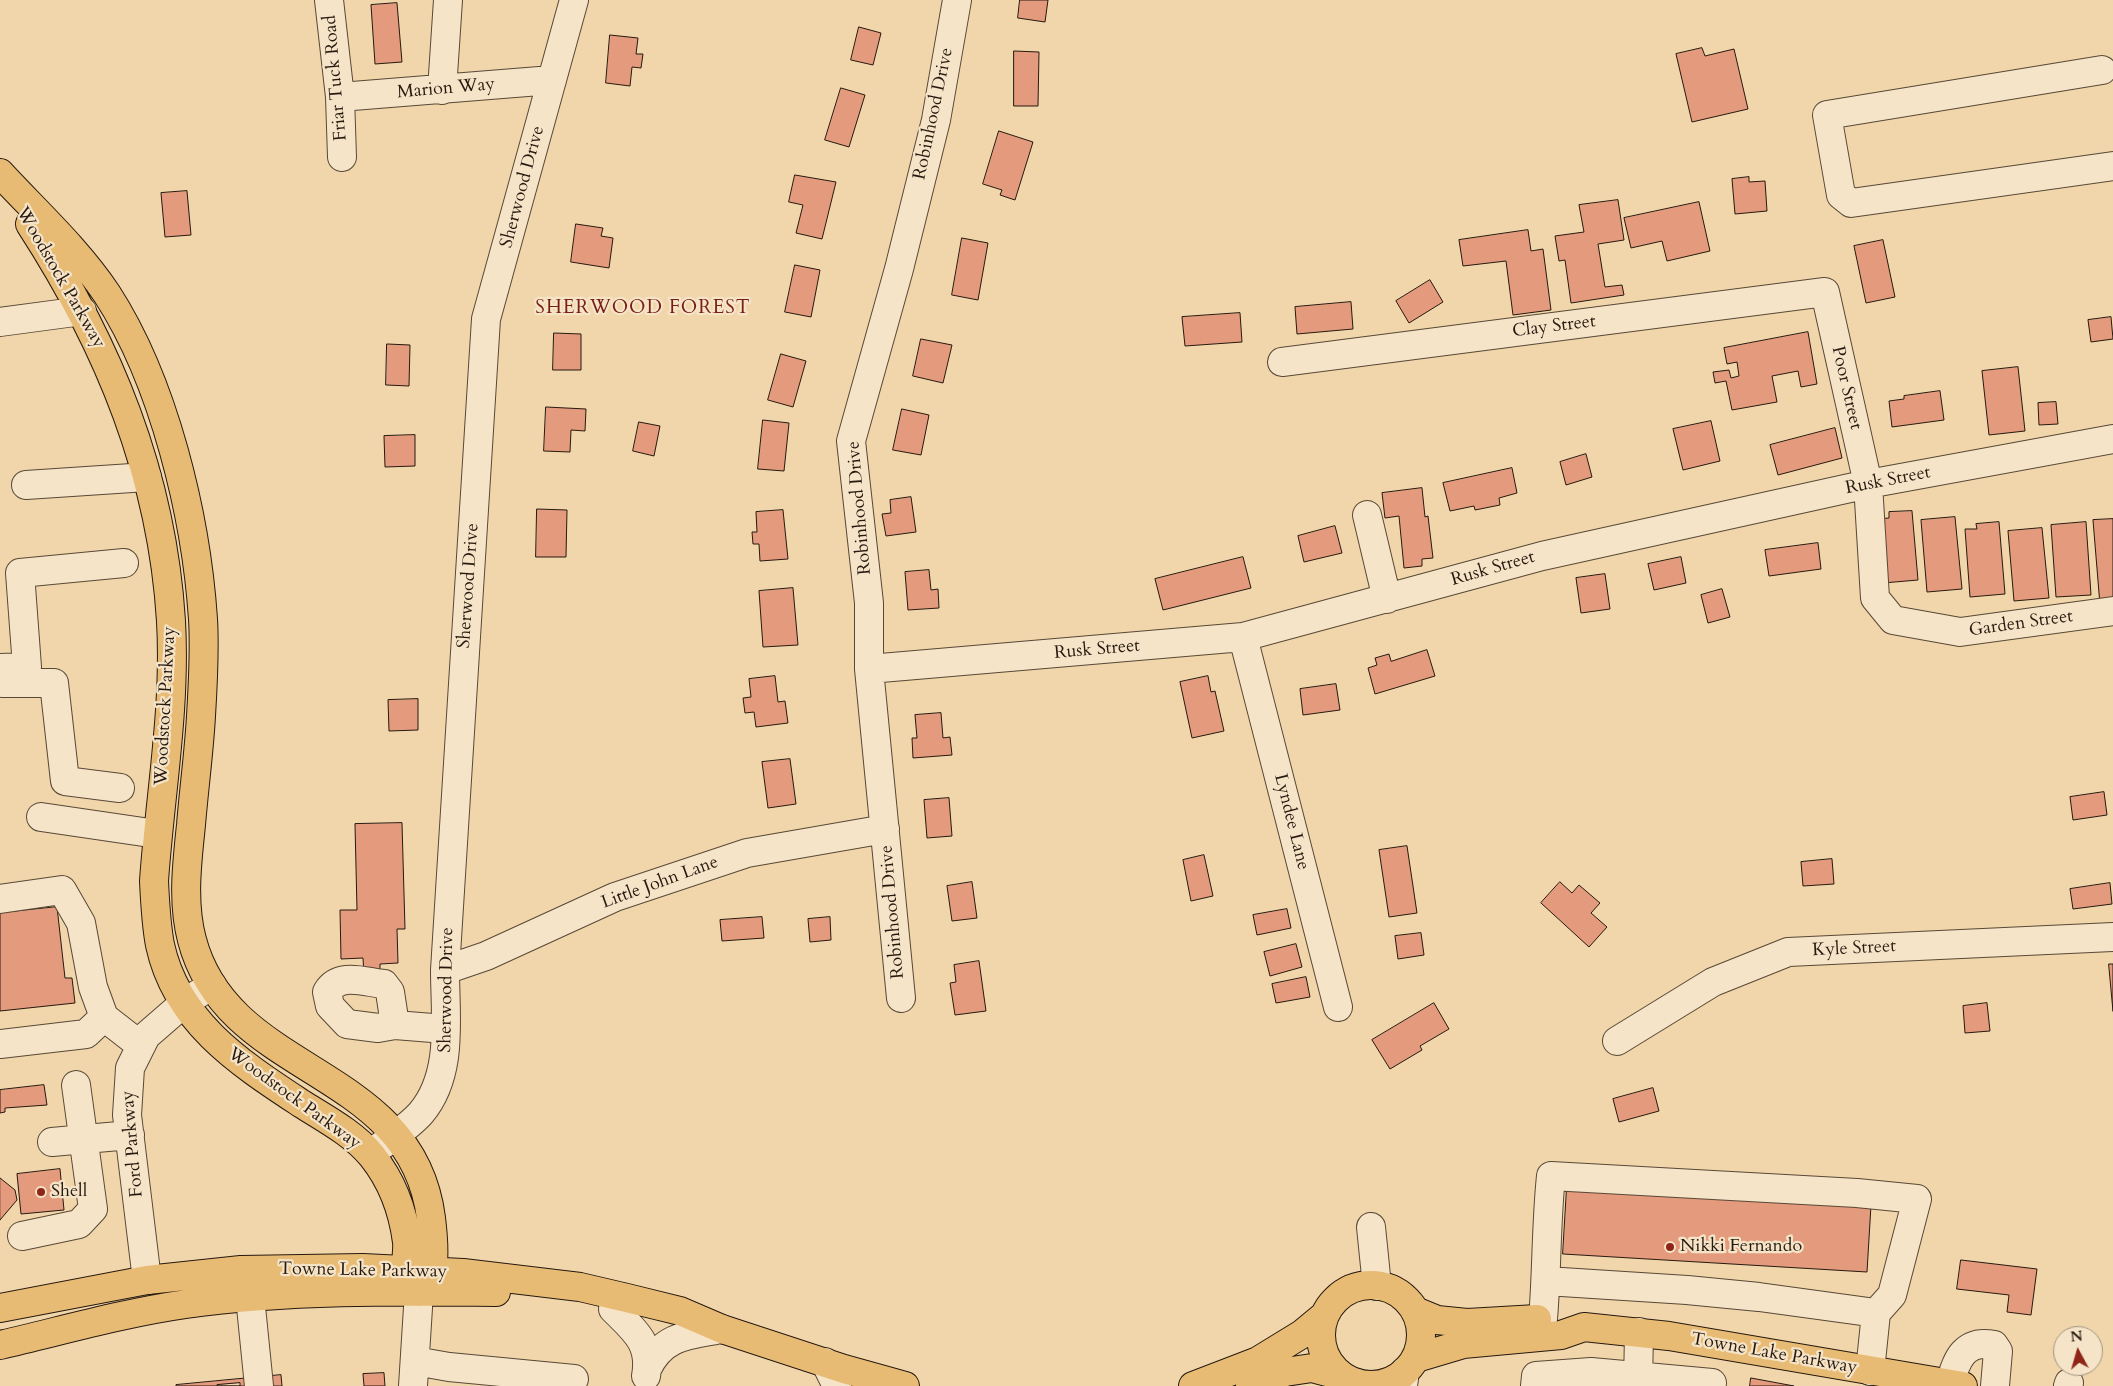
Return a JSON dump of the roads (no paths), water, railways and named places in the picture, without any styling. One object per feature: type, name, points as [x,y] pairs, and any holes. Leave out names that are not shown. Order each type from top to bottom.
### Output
[{"type":"main road","name":"Woodstock Parkway","points":[[0,175],[51,256],[82,311],[120,393],[147,477],[166,573],[171,622],[168,728],[154,881],[155,914],[160,946],[170,976],[184,1003],[204,1029],[225,1051],[338,1127],[370,1154],[385,1174],[393,1190],[407,1244],[419,1277]]},
{"type":"main road","name":"Woodstock Parkway","points":[[0,175],[89,269],[108,296],[131,337],[151,382],[178,469],[198,569],[203,619],[204,665],[200,731],[186,881],[187,911],[199,963],[228,1008],[248,1027],[360,1101],[380,1116],[396,1134],[413,1159],[424,1182],[432,1226],[419,1277]]},
{"type":"main road","points":[[363,1268],[391,1246],[396,1235],[399,1208]]},
{"type":"main road","name":"Towne Lake Parkway","points":[[0,1308],[147,1280],[241,1270],[363,1268],[722,1329]]},
{"type":"main road","name":"Towne Lake Parkway","points":[[0,1345],[175,1306],[250,1297],[321,1293],[419,1277],[528,1280],[580,1287],[680,1312],[722,1329],[825,1362],[860,1381],[905,1386]]},
{"type":"main road","points":[[1250,1386],[1285,1372],[1312,1368],[1352,1382],[1374,1385],[1391,1381],[1408,1372],[1421,1342],[1421,1326],[1415,1311],[1405,1298],[1392,1290],[1377,1286],[1362,1286],[1347,1292],[1334,1302],[1326,1315],[1322,1330],[1323,1347],[1330,1363],[1352,1382]]},
{"type":"main road","name":"Towne Lake Parkway","points":[[1415,1311],[1437,1320],[1467,1323],[1566,1318],[1584,1327],[1639,1332],[1875,1376],[1957,1385]]},
{"type":"main road","points":[[1192,1386],[1258,1361],[1302,1334],[1326,1315]]},
{"type":"main road","name":"Towne Lake Parkway","points":[[1408,1372],[1463,1344],[1561,1335],[1584,1327]]},
{"type":"main road","points":[[1285,1386],[1296,1384],[1312,1386]]},
{"type":"street","name":"Friar Tuck Road","points":[[329,0],[340,97],[342,157]]},
{"type":"street","points":[[442,90],[448,0]]},
{"type":"street","name":"Sherwood Drive","points":[[370,1154],[421,1113],[435,1089],[445,1063],[445,970],[486,319],[574,0]]},
{"type":"street","name":"Robinhood Drive","points":[[901,998],[870,669],[868,603],[851,441],[899,269],[936,120],[957,0]]},
{"type":"street","points":[[2109,66],[1827,115],[1841,196],[1851,203],[2113,166]]},
{"type":"street","name":"Marion Way","points":[[340,97],[552,80]]},
{"type":"street","name":"Clay Street","points":[[1282,362],[1825,292]]},
{"type":"street","name":"Poor Street","points":[[1825,292],[1868,484]]},
{"type":"street","points":[[0,322],[82,311]]},
{"type":"street","name":"Rusk Street","points":[[870,669],[1243,638],[1542,556],[1868,484],[2113,439]]},
{"type":"street","points":[[26,485],[147,477]]},
{"type":"street","name":"Garden Street","points":[[1868,484],[1875,598],[1893,620],[1960,632],[2113,610]]},
{"type":"street","points":[[1366,515],[1387,599]]},
{"type":"street","points":[[1,667],[27,667],[20,573],[124,563]]},
{"type":"street","name":"Lyndee Lane","points":[[1243,638],[1338,1007]]},
{"type":"street","points":[[1,667],[54,684],[65,781],[120,788]]},
{"type":"street","points":[[41,817],[157,834]]},
{"type":"street","name":"Little John Lane","points":[[445,970],[486,956],[615,897],[747,852],[885,829]]},
{"type":"street","points":[[0,899],[62,890],[80,923],[93,987],[104,1017],[140,1045]]},
{"type":"street","name":"Kyle Street","points":[[1617,1042],[1713,982],[1788,952],[2113,937]]},
{"type":"street","name":"Ford Parkway","points":[[147,1280],[130,1135],[127,1091],[130,1068],[146,1036],[184,1003],[212,985]]},
{"type":"street","points":[[0,1044],[86,1034],[104,1017]]},
{"type":"street","points":[[395,1025],[445,1029]]},
{"type":"street","points":[[22,1236],[79,1224],[93,1209],[76,1084]]},
{"type":"street","points":[[52,1142],[130,1135]]},
{"type":"street","points":[[1543,1319],[1546,1281],[1546,1224],[1551,1176],[1857,1193],[1917,1199],[1892,1295],[1876,1314],[1875,1376]]},
{"type":"street","points":[[1371,1228],[1377,1286]]},
{"type":"street","points":[[419,1277],[414,1374],[449,1368],[574,1379]]},
{"type":"street","points":[[1546,1281],[1759,1297],[1876,1314]]},
{"type":"street","points":[[250,1297],[259,1386]]},
{"type":"street","points":[[613,1309],[634,1330],[644,1344],[646,1377],[657,1351],[666,1344],[689,1335],[722,1329]]},
{"type":"street","points":[[1638,1381],[1639,1332]]},
{"type":"street","points":[[1957,1385],[1954,1368],[1965,1350],[1982,1342],[1994,1345],[1998,1351],[1995,1386]]},
{"type":"street","points":[[825,1362],[837,1386]]},
{"type":"street","points":[[1535,1386],[1536,1376],[1561,1373],[1598,1379],[1712,1383]]},
{"type":"place","name":"Shell","points":[[41,1192]]},
{"type":"place","name":"Nikki Fernando","points":[[1670,1247]]},
{"type":"district","name":"SHERWOOD FOREST","points":[[643,309]]}]
